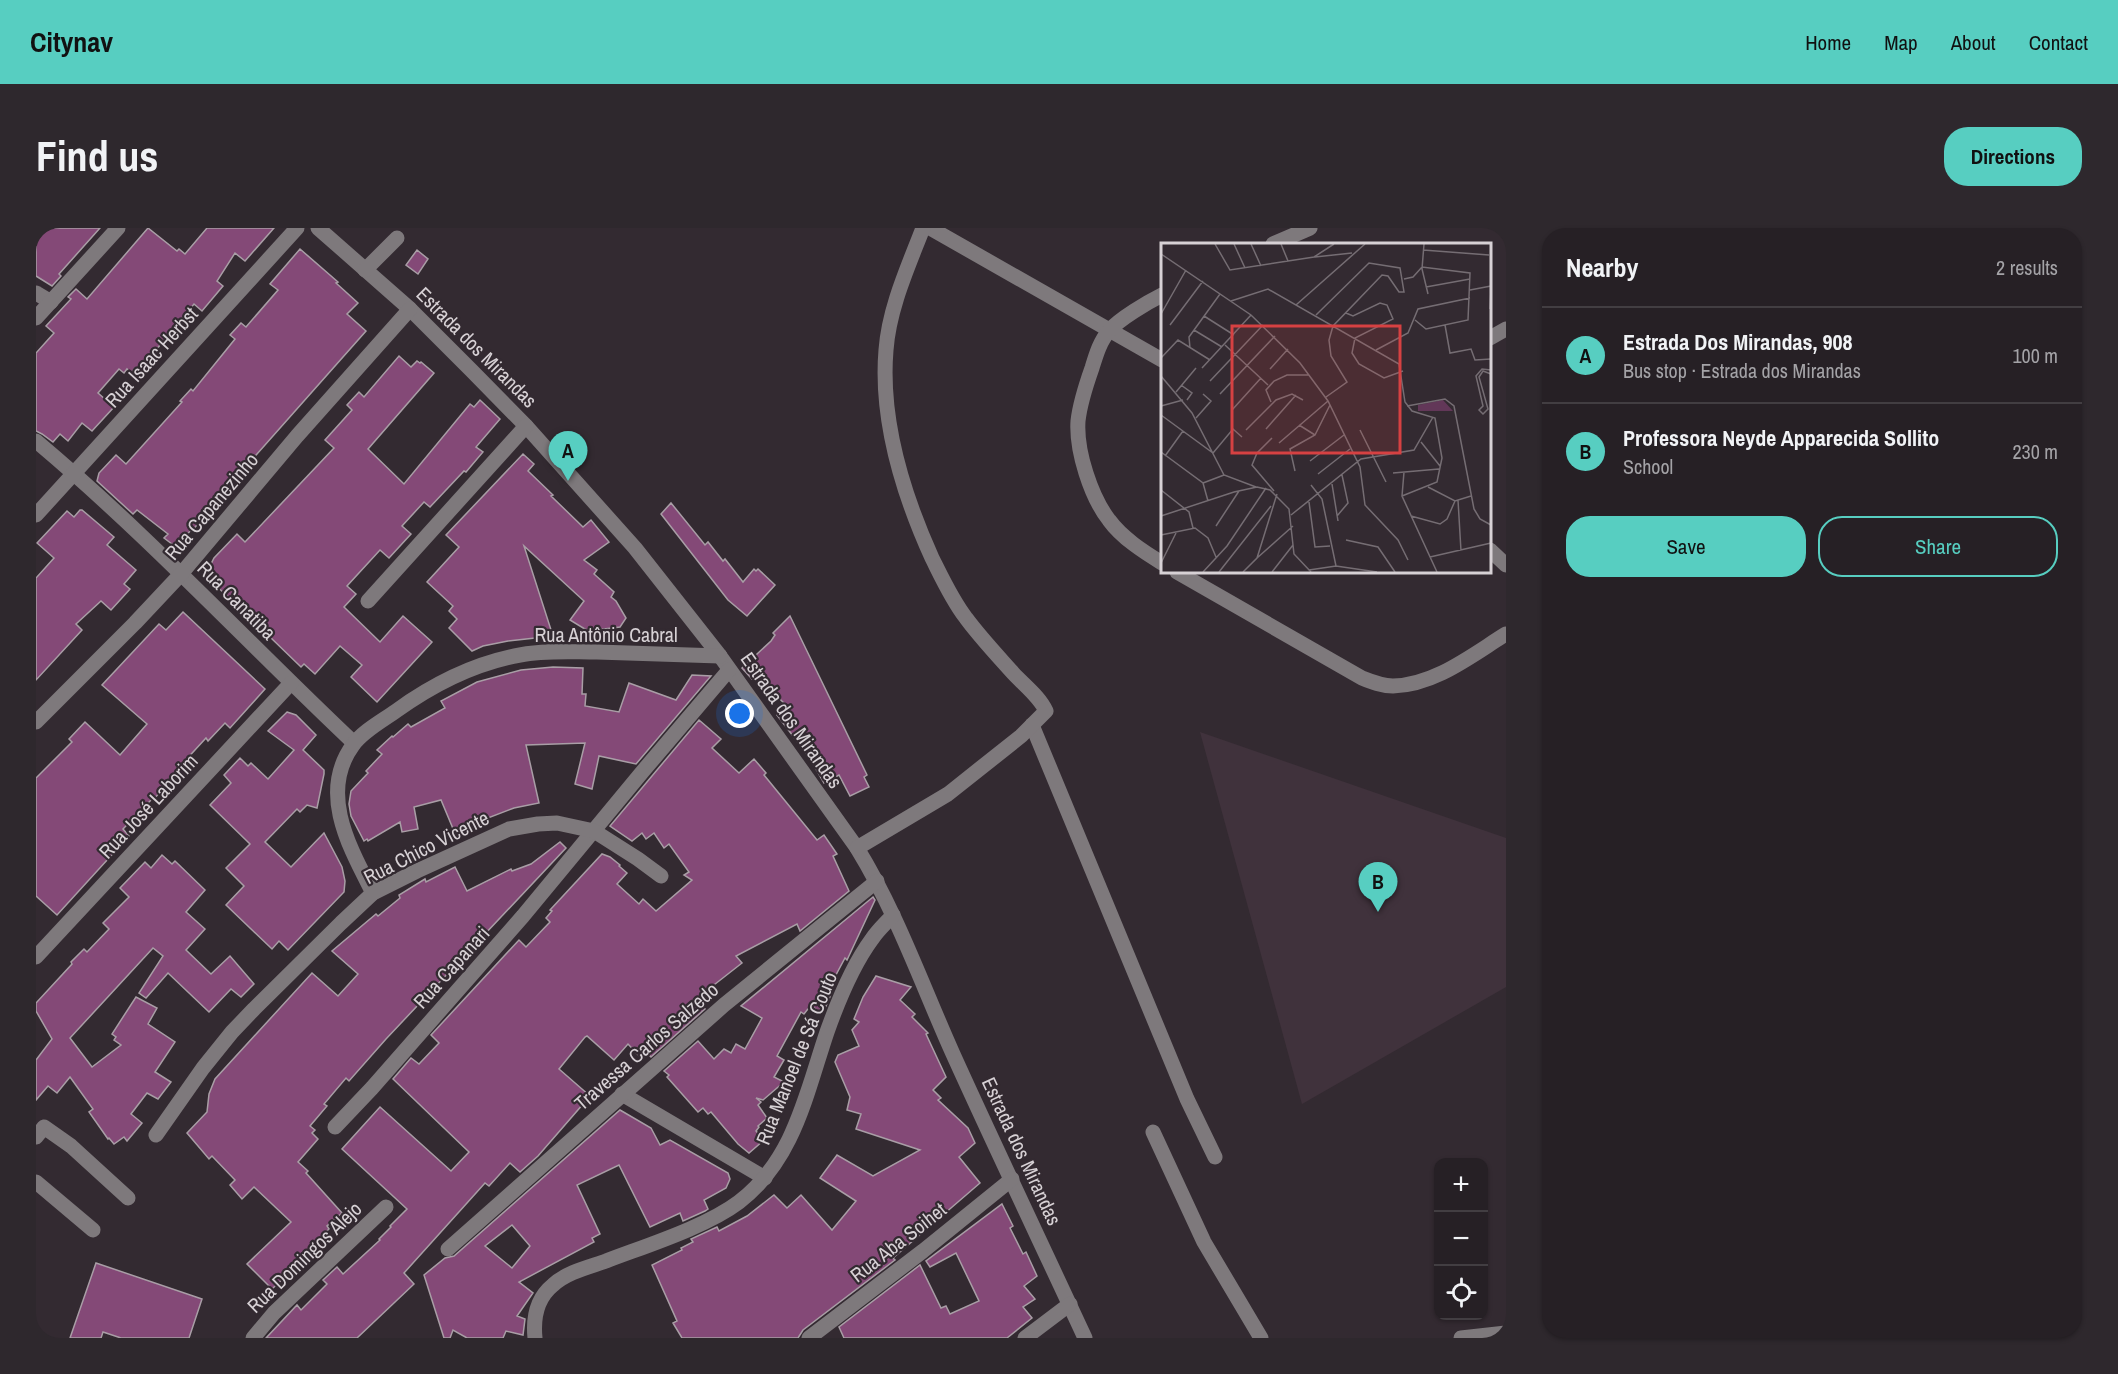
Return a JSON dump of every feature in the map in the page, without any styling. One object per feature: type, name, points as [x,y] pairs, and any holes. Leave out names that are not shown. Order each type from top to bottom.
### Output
[{"type":"street","points":[[36,318],[118,228]]},
{"type":"street","name":"Rua Isaac Herbst","points":[[36,515],[297,228]]},
{"type":"street","name":"Estrada dos Mirandas","points":[[318,228],[410,309],[526,426],[635,548],[720,656],[857,848],[877,881],[893,915],[953,1055],[1085,1338]]},
{"type":"street","points":[[857,848],[948,794],[1032,725],[1044,714],[1045,709],[964,616],[944,582],[922,535],[903,484],[892,435],[886,390],[886,350],[892,314],[923,228]]},
{"type":"street","points":[[930,228],[1161,359]]},
{"type":"street","points":[[1275,243],[1310,228]]},
{"type":"street","points":[[365,270],[398,238]]},
{"type":"street","points":[[36,293],[51,302]]},
{"type":"street","points":[[1161,296],[1110,330],[1099,347],[1085,387],[1078,421],[1083,463],[1094,492],[1109,520],[1121,533],[1161,562]]},
{"type":"street","name":"Rua Capanezinho","points":[[36,722],[181,574],[304,428],[410,309]]},
{"type":"street","points":[[368,601],[526,426]]},
{"type":"street","name":"Rua Canatiba","points":[[36,441],[74,473],[181,574],[354,743]]},
{"type":"street","points":[[1491,551],[1506,565]]},
{"type":"street","points":[[1179,573],[1362,678],[1380,685],[1395,686],[1412,683],[1443,672],[1506,634]]},
{"type":"street","name":"Rua Antônio Cabral","points":[[373,893],[342,828],[337,801],[338,781],[344,761],[354,743],[400,708],[438,684],[477,667],[519,655],[555,651],[720,656]]},
{"type":"street","name":"Rua Capanari","points":[[335,1127],[524,916],[729,670]]},
{"type":"street","name":"Rua José Laborim","points":[[36,957],[291,683]]},
{"type":"street","points":[[1032,725],[1187,1099],[1215,1157]]},
{"type":"street","name":"Rua Chico Vicente","points":[[156,1135],[177,1103],[232,1032],[341,922],[373,893],[509,829],[557,823],[594,831],[661,876]]},
{"type":"street","name":"Travessa Carlos Salzedo","points":[[448,1249],[724,1005],[877,881]]},
{"type":"street","name":"Rua Manoel de Sá Couto","points":[[535,1338],[536,1310],[541,1298],[553,1285],[568,1275],[639,1249],[721,1213],[737,1203],[765,1178],[777,1162],[793,1132],[827,1031],[857,962],[873,938],[893,915]]},
{"type":"street","points":[[622,1094],[765,1178]]},
{"type":"street","points":[[39,1128],[70,1146],[128,1198]]},
{"type":"street","points":[[1153,1132],[1203,1242],[1261,1338]]},
{"type":"street","name":"Rua Aba Soihet","points":[[809,1338],[923,1251],[1012,1179]]},
{"type":"street","points":[[36,1182],[93,1230]]},
{"type":"street","name":"Rua Domingos Alejo","points":[[253,1338],[274,1313],[386,1207]]},
{"type":"street","points":[[1025,1338],[1070,1304]]},
{"type":"street","points":[[1461,1338],[1506,1333]]},
{"type":"shaded area","points":[[1200,732],[1506,838],[1506,987],[1302,1104]]},
{"type":"building","points":[[36,228],[100,228],[59,274],[61,276],[52,286],[36,276]]},
{"type":"building","points":[[148,228],[177,251],[179,249],[185,254],[207,228],[274,228],[245,261],[235,253],[217,281],[223,286],[202,311],[194,304],[156,350],[162,355],[147,371],[140,366],[131,373],[127,369],[124,373],[119,369],[98,393],[114,407],[92,431],[82,423],[68,441],[60,434],[53,442],[36,431],[36,353],[54,333],[46,326],[71,299],[68,297],[76,289],[87,299]]},
{"type":"building","points":[[300,249],[358,303],[347,314],[366,331],[176,547],[164,538],[168,534],[137,510],[133,514],[97,481],[99,473],[116,455],[126,464],[191,389],[193,391],[235,339],[230,335],[241,323],[246,327],[278,290],[270,284]]},
{"type":"building","points":[[417,250],[428,259],[418,274],[406,265]]},
{"type":"building","points":[[399,356],[411,367],[417,361],[421,362],[434,373],[368,449],[404,484],[470,404],[474,407],[480,400],[500,419],[476,447],[483,452],[466,472],[464,471],[430,507],[424,502],[402,526],[411,534],[389,558],[380,550],[347,586],[356,594],[344,607],[380,642],[403,616],[432,642],[377,702],[351,677],[362,665],[340,646],[315,674],[304,664],[301,667],[248,619],[250,617],[212,582],[210,566],[214,558],[237,534],[245,542],[334,448],[325,440],[352,410],[347,405],[359,392],[364,397]]},
{"type":"building","points":[[523,454],[534,464],[528,471],[553,495],[551,496],[583,527],[591,520],[609,542],[584,560],[597,570],[594,574],[614,592],[611,597],[626,618],[620,627],[588,631],[570,620],[584,601],[524,546],[553,636],[508,641],[483,646],[472,651],[449,628],[457,619],[449,611],[453,606],[427,582],[459,547],[446,535]]},
{"type":"building","points":[[671,503],[705,545],[708,542],[743,582],[754,569],[756,571],[758,569],[775,585],[747,616],[728,600],[661,514]]},
{"type":"building","points":[[80,510],[114,537],[107,545],[136,570],[124,584],[130,589],[111,610],[101,601],[76,624],[82,630],[36,680],[36,578],[54,558],[37,543],[67,511],[74,517]]},
{"type":"building","points":[[183,612],[265,689],[230,728],[225,723],[208,741],[206,738],[183,763],[191,770],[168,794],[163,789],[123,829],[129,836],[57,915],[36,896],[36,778],[72,742],[69,739],[85,722],[120,755],[147,724],[102,685],[159,624],[166,630]]},
{"type":"building","points":[[790,616],[867,775],[864,777],[869,787],[850,796],[839,775],[824,783],[809,757],[777,715],[787,706],[756,676],[752,679],[742,668],[771,641],[775,635],[773,633]]},
{"type":"building","points":[[553,667],[583,668],[582,694],[586,694],[585,706],[619,712],[629,683],[676,700],[692,675],[711,676],[636,764],[599,756],[592,789],[575,784],[585,743],[526,745],[539,803],[514,808],[454,831],[441,800],[414,807],[418,829],[402,832],[400,822],[368,841],[367,839],[364,841],[351,816],[349,804],[351,791],[382,754],[377,750],[392,736],[408,724],[411,727],[445,708],[441,701],[477,682],[521,670]]},
{"type":"building","points":[[287,712],[296,715],[316,735],[303,750],[324,770],[324,774],[317,808],[307,805],[300,812],[297,809],[265,842],[291,867],[324,833],[342,867],[345,881],[344,892],[288,950],[279,941],[272,949],[226,905],[244,886],[226,868],[250,844],[210,805],[231,783],[224,775],[240,758],[248,766],[251,763],[268,779],[294,750],[268,731]]},
{"type":"building","points":[[699,720],[721,739],[712,748],[739,773],[754,759],[766,773],[764,775],[817,840],[824,835],[837,854],[833,856],[849,891],[800,931],[797,924],[736,956],[742,963],[696,999],[705,1009],[651,1057],[648,1054],[642,1059],[628,1044],[614,1060],[587,1036],[585,1037],[559,1069],[590,1096],[538,1156],[520,1172],[510,1163],[489,1186],[485,1183],[404,1273],[414,1284],[357,1338],[266,1338],[297,1305],[301,1310],[327,1284],[323,1280],[337,1267],[343,1274],[380,1240],[407,1209],[342,1149],[380,1107],[451,1171],[469,1152],[393,1079],[411,1058],[419,1064],[439,1043],[431,1035],[519,940],[526,947],[550,922],[546,918],[552,911],[550,910],[602,854],[610,857],[627,873],[617,884],[639,904],[643,899],[656,911],[692,880],[684,875],[689,872],[669,844],[664,848],[654,833],[646,839],[642,833],[632,841],[610,826]]},
{"type":"building","points":[[560,842],[566,848],[349,1081],[346,1078],[324,1104],[327,1106],[310,1126],[315,1130],[312,1133],[318,1139],[298,1162],[342,1213],[327,1226],[329,1229],[272,1289],[247,1264],[291,1222],[254,1187],[242,1199],[230,1185],[235,1180],[212,1156],[209,1159],[187,1133],[207,1112],[209,1094],[215,1079],[312,973],[338,996],[358,974],[332,951],[376,914],[378,916],[400,898],[399,895],[425,879],[426,882],[455,867],[467,891],[511,869],[512,871],[531,864]]},
{"type":"building","points":[[162,855],[172,864],[175,861],[205,890],[186,912],[205,929],[186,950],[211,974],[230,956],[254,984],[241,997],[231,989],[209,1012],[168,973],[146,998],[139,993],[163,956],[153,948],[70,1038],[92,1067],[121,1045],[114,1040],[116,1037],[112,1034],[136,997],[157,1008],[148,1024],[175,1042],[155,1072],[171,1082],[158,1099],[147,1093],[131,1114],[142,1123],[127,1141],[124,1137],[114,1144],[89,1112],[93,1109],[70,1077],[57,1093],[48,1086],[36,1100],[36,1060],[52,1039],[36,1011],[36,1003],[72,964],[71,962],[84,949],[87,952],[109,929],[103,923],[129,897],[120,888],[145,862],[151,868]]},
{"type":"building","points":[[873,897],[875,900],[847,960],[845,958],[829,988],[832,992],[826,1006],[824,1004],[819,1012],[811,1005],[804,1014],[801,1012],[777,1056],[784,1060],[774,1077],[784,1082],[763,1100],[756,1098],[761,1102],[758,1105],[767,1118],[756,1131],[764,1140],[749,1153],[738,1144],[711,1112],[708,1114],[703,1108],[698,1112],[664,1071],[698,1041],[714,1059],[724,1049],[731,1053],[736,1044],[745,1049],[762,1018],[741,1006]]},
{"type":"building","points":[[876,976],[911,987],[900,1000],[915,1014],[912,1017],[928,1033],[926,1034],[946,1077],[933,1090],[941,1098],[938,1100],[968,1128],[975,1143],[959,1157],[980,1183],[893,1258],[895,1260],[803,1330],[798,1338],[682,1338],[673,1323],[677,1321],[652,1265],[682,1250],[681,1248],[693,1242],[691,1239],[717,1227],[719,1231],[747,1216],[774,1195],[787,1208],[801,1195],[832,1230],[856,1201],[820,1178],[837,1155],[873,1176],[920,1150],[856,1129],[861,1114],[847,1110],[850,1097],[835,1062],[838,1055],[859,1046],[852,1030],[859,1022],[854,1019],[863,997]]},
{"type":"building","points":[[620,1110],[651,1128],[660,1145],[670,1140],[728,1173],[730,1179],[726,1188],[704,1200],[708,1209],[705,1211],[683,1221],[680,1213],[650,1227],[619,1165],[577,1185],[600,1234],[592,1238],[594,1242],[519,1282],[533,1293],[517,1316],[525,1319],[523,1335],[506,1331],[503,1338],[467,1338],[453,1330],[450,1338],[444,1338],[424,1275],[445,1258],[454,1256]],"holes":[[[512,1225],[530,1246],[512,1268],[485,1246]]]},
{"type":"building","points":[[1002,1204],[1013,1226],[1010,1228],[1023,1254],[1026,1252],[1037,1276],[1024,1286],[1035,1299],[1023,1307],[1032,1318],[1007,1338],[844,1338],[839,1327],[920,1265],[941,1308],[946,1306],[950,1314],[979,1301],[956,1253],[930,1267],[926,1261]]},
{"type":"building","points":[[96,1263],[202,1299],[189,1338],[121,1338],[103,1332],[101,1338],[70,1338]]},
{"type":"place","name":"Estrada Dos Mirandas, 908","points":[[568,481]]},
{"type":"place","name":"Professora Neyde Apparecida Sollito","points":[[1378,912]]}]
